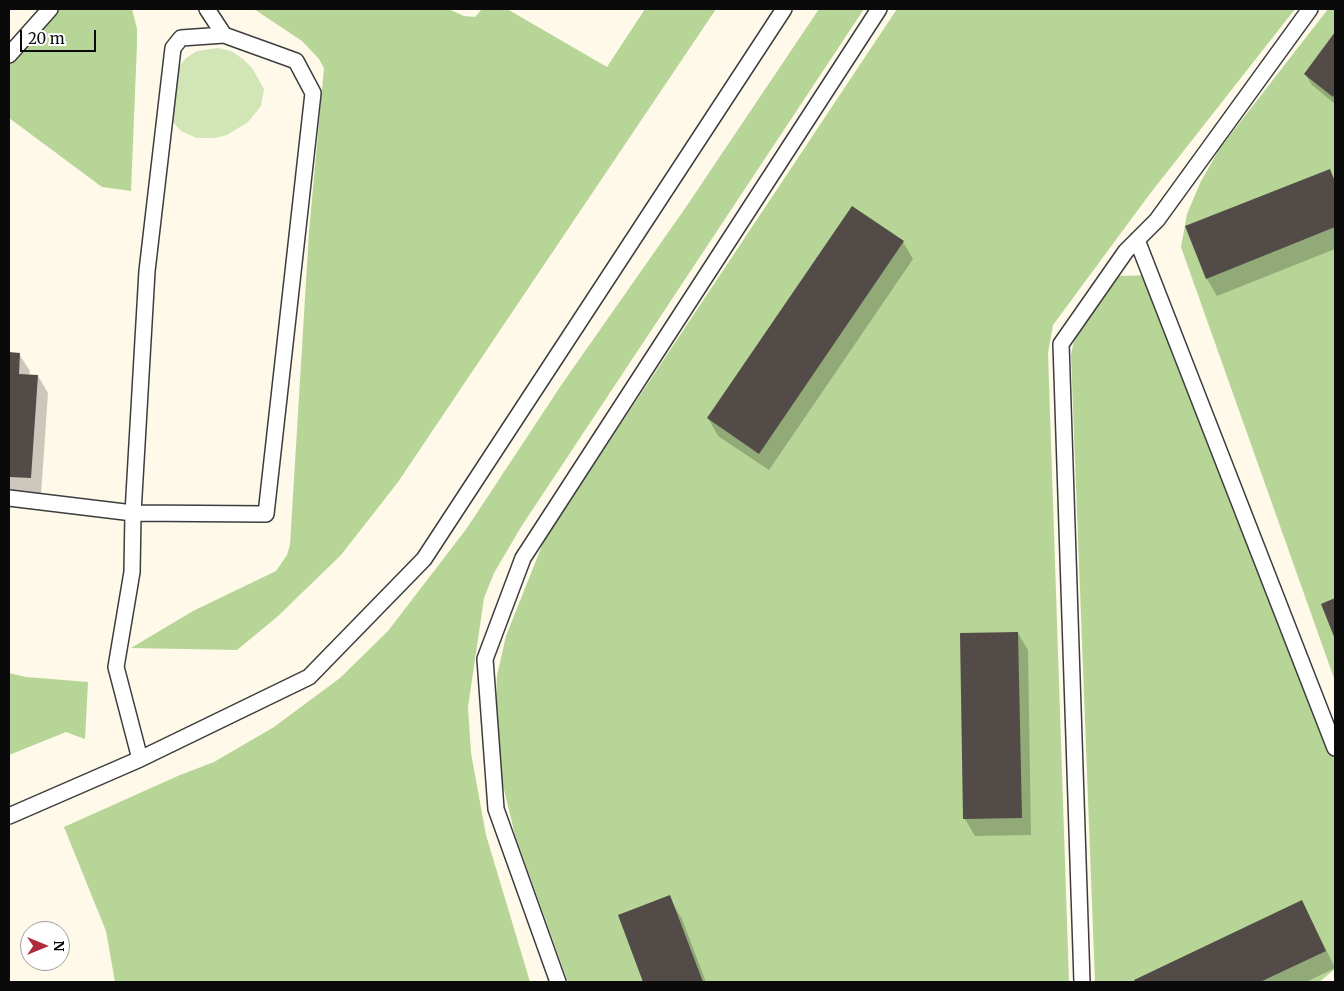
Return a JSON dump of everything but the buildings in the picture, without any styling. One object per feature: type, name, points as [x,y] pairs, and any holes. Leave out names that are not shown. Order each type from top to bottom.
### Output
[{"type":"lane","points":[[9,55],[50,9]]},
{"type":"lane","points":[[207,9],[224,35]]},
{"type":"lane","points":[[9,816],[140,759],[309,677],[424,559],[784,9]]},
{"type":"lane","points":[[558,982],[496,809],[485,659],[524,558],[879,9]]},
{"type":"lane","points":[[1082,982],[1061,344],[1126,251],[1157,220],[1310,9]]},
{"type":"lane","points":[[9,498],[134,513],[266,514],[313,93],[296,61],[224,35],[181,38],[173,48],[147,271],[134,513],[132,572],[116,667],[140,759]]},
{"type":"lane","points":[[1137,240],[1335,748]]},
{"type":"green space","points":[[56,9],[132,9],[137,29],[137,44],[131,191],[102,187],[9,118],[9,59]]},
{"type":"green space","points":[[254,9],[448,9],[464,16],[475,17],[482,9],[507,9],[607,67],[645,9],[716,9],[398,482],[341,555],[277,617],[237,650],[131,648],[193,611],[276,571],[287,555],[290,545],[309,232],[324,68],[319,59],[302,41]]},
{"type":"green space","points":[[819,9],[864,9],[521,527],[494,573],[484,598],[468,707],[471,753],[486,835],[530,982],[115,982],[106,931],[64,827],[180,775],[214,762],[274,727],[340,678],[388,631],[467,528],[562,384],[686,207]]},
{"type":"green space","points":[[897,9],[1295,9],[1149,195],[1053,325],[1048,353],[1069,982],[568,982],[515,835],[499,769],[495,724],[497,676],[506,636],[545,538]]},
{"type":"green space","points":[[1328,9],[1335,9],[1335,681],[1181,247],[1187,214],[1201,181],[1220,148]]},
{"type":"green space","points":[[218,48],[231,51],[252,68],[264,89],[261,106],[248,122],[227,135],[214,138],[197,138],[181,131],[170,119],[175,72],[186,58],[197,51]]},
{"type":"green space","points":[[1159,275],[1335,752],[1335,969],[1319,982],[1095,982],[1071,355],[1076,330],[1117,276]]},
{"type":"green space","points":[[9,673],[26,677],[88,682],[85,739],[66,732],[9,755]]}]
